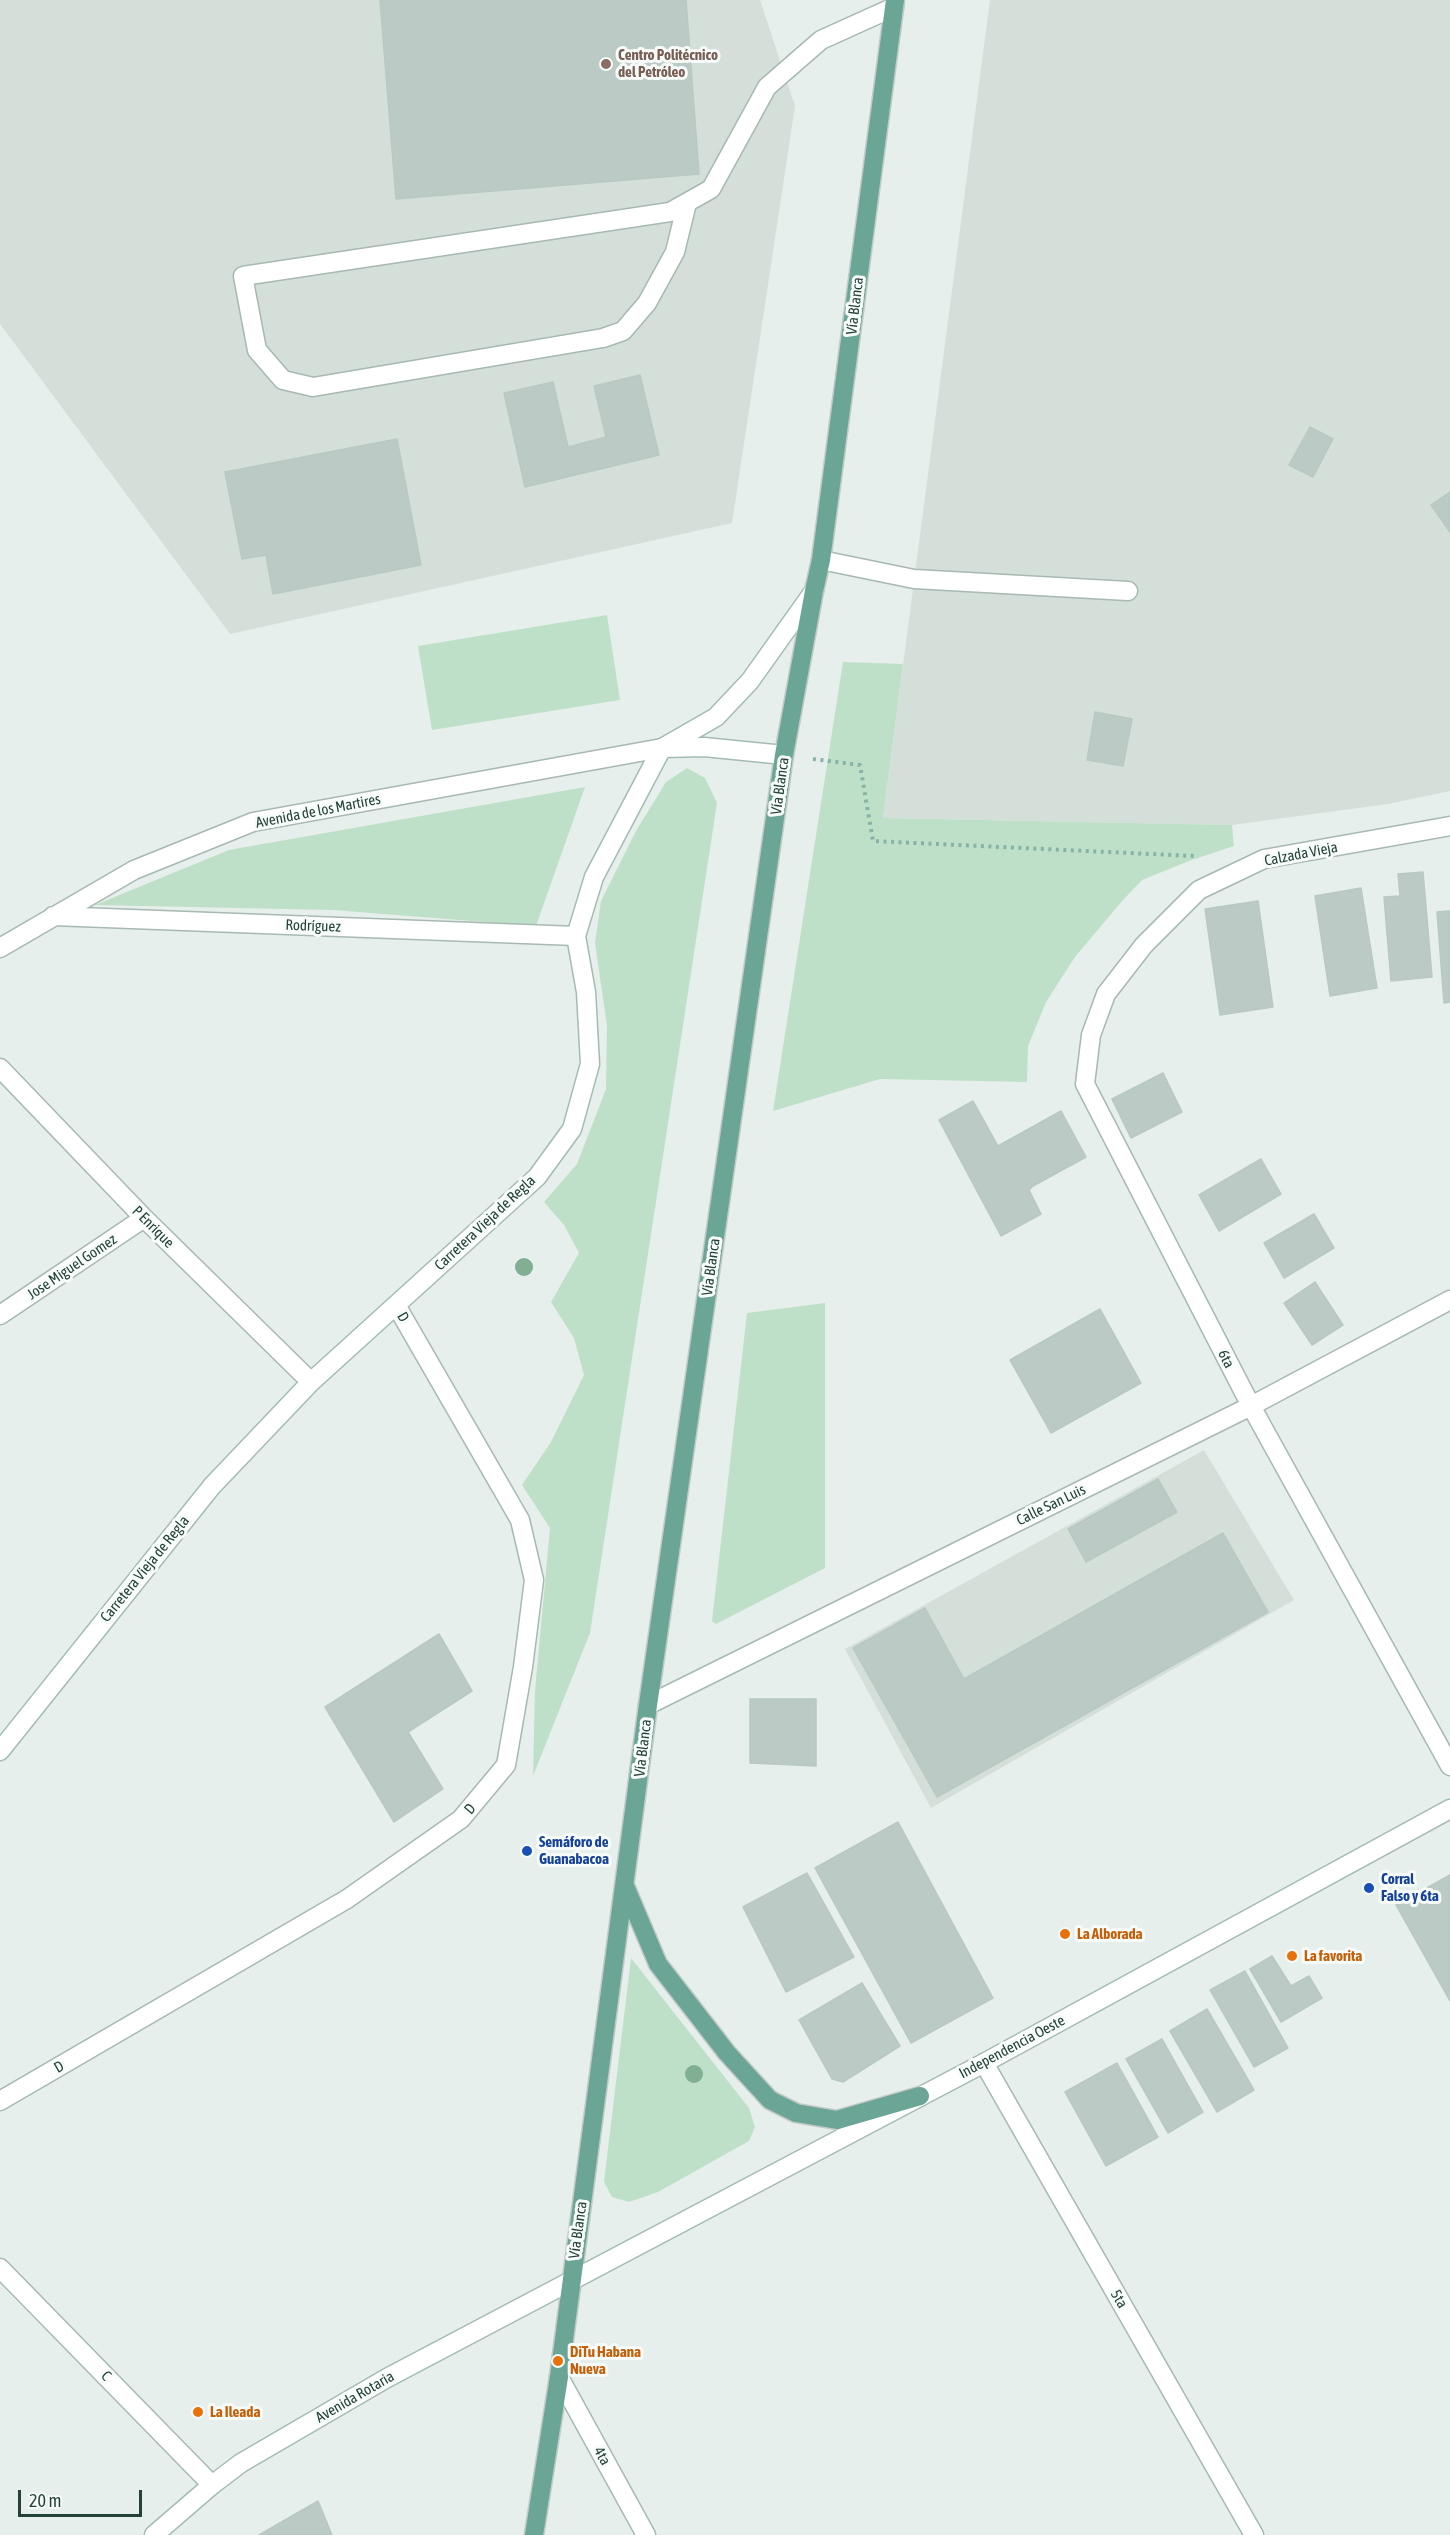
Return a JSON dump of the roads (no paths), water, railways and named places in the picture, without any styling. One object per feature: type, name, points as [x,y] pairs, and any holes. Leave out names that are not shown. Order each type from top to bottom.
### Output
[{"type":"main road","name":"Vía Blanca","points":[[534,2535],[559,2377],[648,1705],[784,755],[814,591],[822,560],[894,3]]},
{"type":"main road","points":[[625,1886],[658,1964],[727,2053],[770,2100],[796,2113],[837,2120],[920,2096]]},
{"type":"street","points":[[687,203],[675,252],[647,303],[623,331],[603,338],[313,387],[283,380],[257,350],[243,276],[670,212],[687,203],[711,189],[767,87],[821,40],[894,3]]},
{"type":"street","points":[[822,560],[914,579],[1128,591]]},
{"type":"street","points":[[662,748],[716,717],[743,688],[814,591]]},
{"type":"street","points":[[662,748],[704,747],[784,755]]},
{"type":"street","name":"Avenida de los Martires","points":[[0,948],[51,916],[134,870],[253,822],[662,748]]},
{"type":"street","name":"Carretera Vieja de Regla","points":[[0,1751],[212,1486],[311,1382],[537,1177],[572,1130],[590,1064],[586,992],[576,936],[594,877],[662,748]]},
{"type":"street","name":"Calzada Vieja","points":[[1144,945],[1199,890],[1264,859],[1450,826]]},
{"type":"street","name":"Rodríguez","points":[[51,916],[576,936]]},
{"type":"street","name":"6ta","points":[[1144,945],[1106,994],[1091,1035],[1085,1084],[1251,1406],[1450,1766]]},
{"type":"street","name":"P Enrique","points":[[0,1068],[144,1218],[311,1382]]},
{"type":"street","name":"Jose Miguel Gomez","points":[[0,1315],[144,1218]]},
{"type":"street","name":"Calle San Luis","points":[[648,1705],[1251,1406],[1450,1300]]},
{"type":"street","name":"D","points":[[0,2101],[347,1899],[461,1819],[506,1765],[523,1667],[534,1580],[520,1520],[396,1305]]},
{"type":"street","name":"Independencia Oeste","points":[[571,2280],[984,2063],[1450,1809]]},
{"type":"street","name":"5ta","points":[[984,2063],[1254,2535]]},
{"type":"street","name":"C","points":[[0,2268],[212,2485]]},
{"type":"street","name":"Avenida Rotaria","points":[[154,2535],[241,2463],[387,2378],[571,2280]]},
{"type":"street","name":"4ta","points":[[559,2377],[646,2535]]},
{"type":"place","name":"Centro Politécnico del Petróleo","points":[[606,64]]},
{"type":"place","name":"Semáforo de Guanabacoa","points":[[527,1851]]},
{"type":"place","name":"Corral Falso y 6ta","points":[[1369,1888]]},
{"type":"place","name":"La Alborada","points":[[1065,1934]]},
{"type":"place","name":"La favorita","points":[[1292,1956]]},
{"type":"place","name":"DiTu Habana Nueva","points":[[558,2361]]},
{"type":"place","name":"La Ileada","points":[[198,2412]]}]
